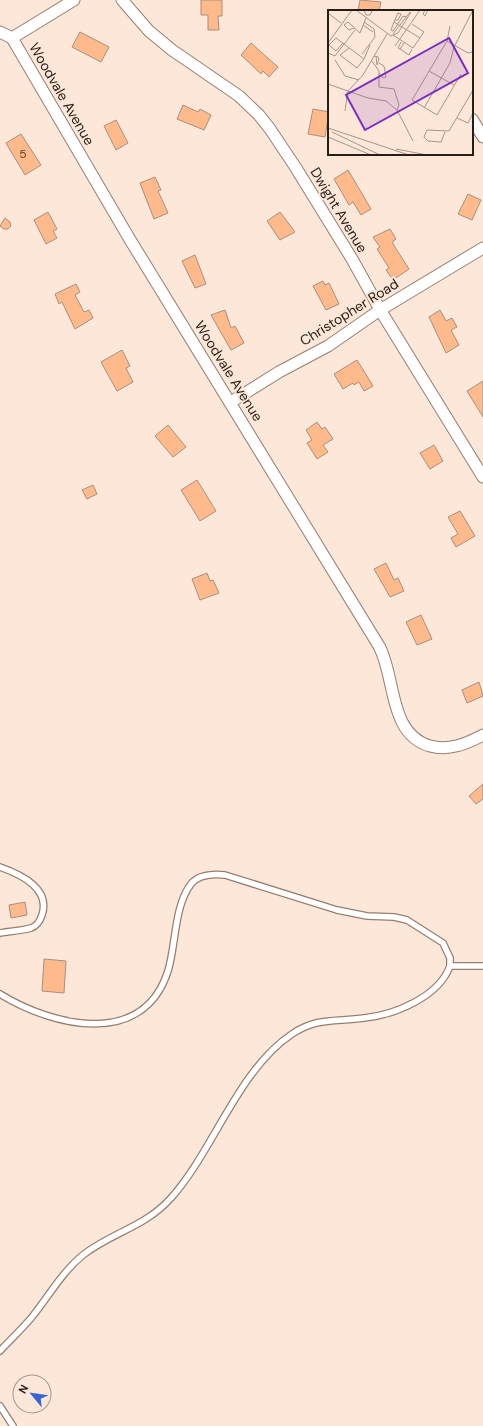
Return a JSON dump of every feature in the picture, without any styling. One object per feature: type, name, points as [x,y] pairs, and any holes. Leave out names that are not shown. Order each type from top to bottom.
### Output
[{"type":"street","points":[[0,32],[12,38],[74,0]]},
{"type":"street","name":"Dwight Avenue","points":[[122,0],[149,31],[172,50],[239,96],[259,115],[296,168],[352,260],[380,310],[483,477]]},
{"type":"street","name":"Woodvale Avenue","points":[[12,38],[125,231],[379,646],[389,672],[396,704],[404,726],[410,734],[421,742],[442,748],[458,746],[483,735]]},
{"type":"street","points":[[473,121],[483,137]]},
{"type":"street","name":"Christopher Road","points":[[231,402],[279,372],[328,346],[380,310],[483,248]]},
{"type":"lane","points":[[0,867],[16,873],[30,882],[38,890],[43,899],[44,909],[39,922],[31,928],[0,933]]},
{"type":"lane","points":[[0,994],[35,1012],[78,1023],[107,1023],[136,1014],[153,999],[164,981],[171,962],[177,922],[190,885],[199,878],[215,874],[225,875],[336,910],[367,916],[394,917],[406,920],[442,943],[450,958],[450,966],[444,978],[433,989],[404,1006],[372,1017],[324,1020],[315,1022],[300,1029],[282,1041],[251,1076],[191,1171],[170,1199],[147,1220],[89,1251],[75,1262],[62,1276],[31,1318],[0,1352]]},
{"type":"lane","points":[[450,966],[483,966]]},
{"type":"lane","points":[[0,1406],[14,1426]]},
{"type":"building","points":[[201,0],[222,0],[222,16],[218,16],[219,30],[208,30],[208,15],[201,15]]},
{"type":"building","points":[[360,0],[381,2],[379,10],[358,10]]},
{"type":"building","points":[[80,32],[109,47],[101,62],[72,47]]},
{"type":"building","points":[[251,43],[278,67],[269,77],[263,71],[261,74],[241,55]]},
{"type":"building","points":[[183,105],[198,112],[200,109],[211,115],[204,130],[177,119]]},
{"type":"building","points":[[313,109],[328,112],[325,137],[308,134]]},
{"type":"building","points":[[116,120],[128,143],[116,150],[104,126]]},
{"type":"building","points":[[21,134],[41,165],[25,175],[6,143]]},
{"type":"building","points":[[348,170],[371,209],[361,215],[353,202],[349,205],[334,179]]},
{"type":"building","points":[[155,177],[161,190],[158,191],[168,213],[154,219],[140,183]]},
{"type":"building","points":[[468,194],[481,200],[472,220],[458,214]]},
{"type":"building","points":[[48,212],[57,229],[53,231],[57,238],[46,244],[34,220]]},
{"type":"building","points":[[280,212],[295,232],[280,240],[267,221]]},
{"type":"building","points":[[5,218],[10,222],[11,226],[8,229],[4,229],[0,226]]},
{"type":"building","points":[[390,229],[396,239],[393,241],[393,244],[409,269],[393,280],[386,270],[389,268],[377,249],[380,247],[373,237]]},
{"type":"building","points":[[195,255],[206,284],[195,288],[182,261]]},
{"type":"building","points":[[323,281],[325,285],[329,283],[339,304],[326,310],[313,286]]},
{"type":"building","points":[[76,284],[80,292],[75,295],[84,312],[89,310],[93,318],[75,329],[62,302],[59,304],[55,294]]},
{"type":"building","points":[[225,310],[231,328],[235,326],[244,343],[231,350],[211,315]]},
{"type":"building","points":[[440,310],[446,321],[452,318],[457,327],[451,330],[459,345],[446,353],[429,317]]},
{"type":"building","points":[[122,350],[130,366],[126,368],[133,382],[117,391],[101,362]]},
{"type":"building","points":[[357,360],[373,386],[364,391],[359,382],[354,385],[353,383],[343,389],[334,374]]},
{"type":"building","points":[[483,381],[483,417],[467,391]]},
{"type":"building","points":[[317,422],[322,429],[325,427],[333,439],[323,445],[328,452],[317,459],[307,443],[312,440],[306,430]]},
{"type":"building","points":[[168,425],[186,447],[173,457],[155,436]]},
{"type":"building","points":[[434,445],[443,461],[430,469],[420,453]]},
{"type":"building","points":[[197,480],[216,511],[200,521],[181,490]]},
{"type":"building","points":[[93,485],[97,494],[87,499],[82,490]]},
{"type":"building","points":[[460,511],[475,536],[456,547],[451,538],[458,534],[448,517]]},
{"type":"building","points":[[386,563],[394,580],[398,578],[404,591],[390,597],[374,569]]},
{"type":"building","points":[[207,573],[210,581],[213,580],[219,593],[200,600],[192,579]]},
{"type":"building","points":[[421,615],[432,639],[417,645],[406,622]]},
{"type":"building","points":[[479,682],[483,696],[467,703],[462,690]]},
{"type":"building","points":[[483,784],[483,799],[476,804],[469,796]]},
{"type":"building","points":[[25,902],[27,915],[11,918],[9,905]]},
{"type":"building","points":[[44,959],[66,961],[64,993],[42,991]]}]
